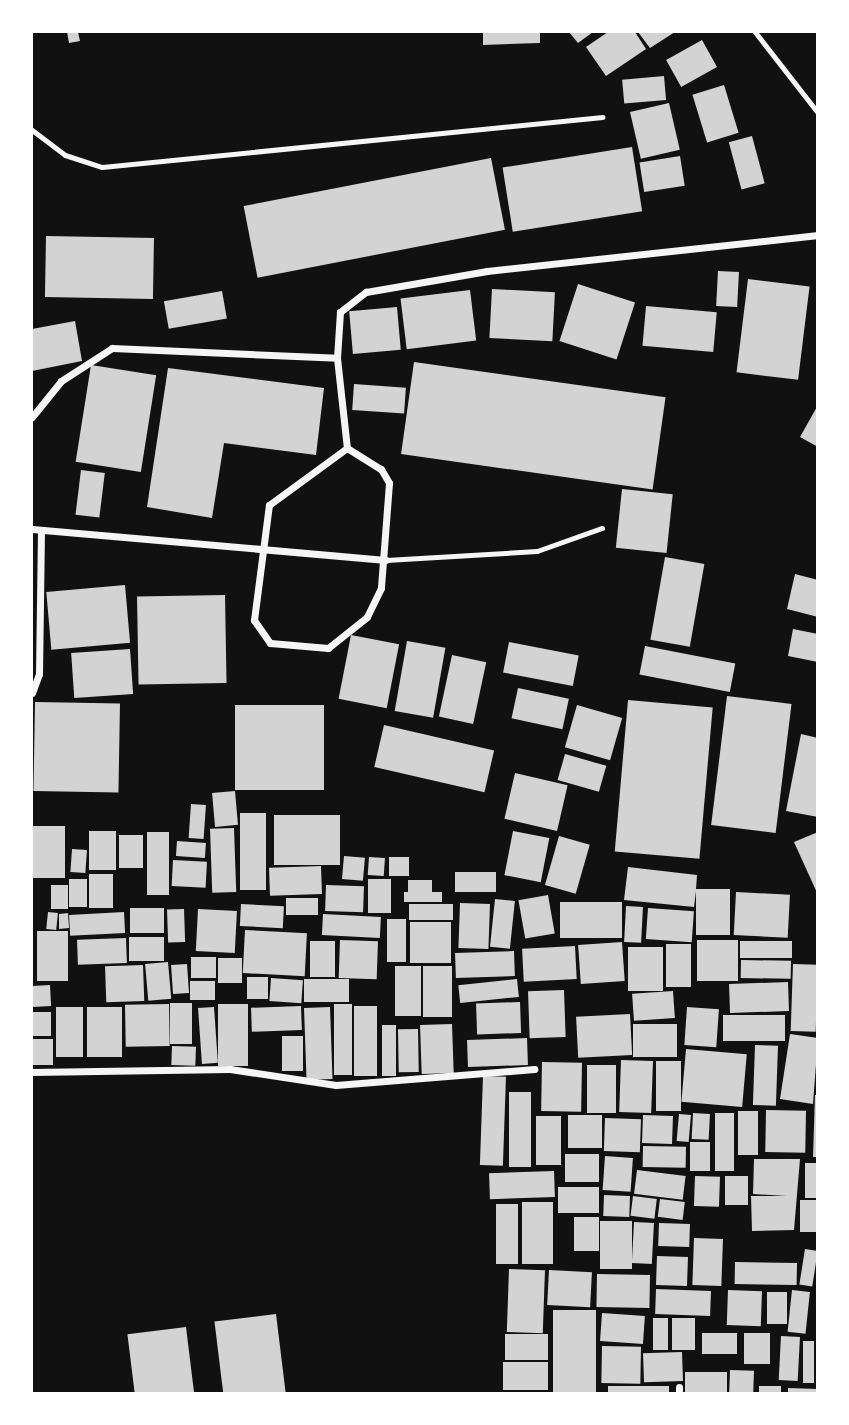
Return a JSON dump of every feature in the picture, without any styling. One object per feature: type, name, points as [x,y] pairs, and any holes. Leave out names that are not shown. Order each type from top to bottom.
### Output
[{"type":"street","points":[[347,448],[337,358],[340,312],[366,292],[501,269],[817,235]]},
{"type":"street","points":[[32,417],[61,381],[113,348],[337,358]]},
{"type":"street","points":[[347,448],[381,469],[389,483],[386,560],[367,617],[341,642],[314,649],[270,643],[257,633],[259,545],[273,498],[347,448]]},
{"type":"street","points":[[32,529],[259,545],[386,560]]},
{"type":"street","points":[[32,693],[39,674],[41,530]]},
{"type":"street","points":[[32,1072],[230,1069],[336,1085],[534,1069]]},
{"type":"lane","points":[[755,32],[817,113]]},
{"type":"lane","points":[[32,130],[65,155],[102,167],[603,117]]},
{"type":"lane","points":[[386,560],[537,551],[602,528]]},
{"type":"building","points":[[67,32],[78,32],[80,41],[69,43]]},
{"type":"building","points":[[483,32],[540,32],[540,43],[483,45]]},
{"type":"building","points":[[569,32],[593,32],[578,43]]},
{"type":"building","points":[[608,32],[635,32],[646,49],[606,76],[586,47]]},
{"type":"building","points":[[638,32],[675,32],[650,48]]},
{"type":"building","points":[[702,40],[717,67],[681,87],[666,60]]},
{"type":"building","points":[[664,76],[666,100],[624,104],[622,80]]},
{"type":"building","points":[[724,85],[739,133],[707,142],[692,95]]},
{"type":"building","points":[[669,103],[680,150],[641,159],[630,112]]},
{"type":"building","points":[[752,136],[765,183],[741,190],[729,142]]},
{"type":"building","points":[[632,147],[642,211],[513,232],[503,167]]},
{"type":"building","points":[[680,156],[685,186],[644,192],[640,162]]},
{"type":"building","points":[[491,158],[505,230],[258,278],[244,206]]},
{"type":"building","points":[[46,236],[154,238],[153,299],[45,297]]},
{"type":"building","points":[[718,271],[739,272],[737,307],[716,306]]},
{"type":"building","points":[[748,279],[810,287],[798,380],[737,372]]},
{"type":"building","points":[[578,284],[635,303],[617,360],[559,341]]},
{"type":"building","points":[[492,289],[555,292],[552,341],[489,338]]},
{"type":"building","points":[[470,290],[476,341],[407,349],[401,299]]},
{"type":"building","points":[[222,291],[227,319],[169,329],[164,301]]},
{"type":"building","points":[[646,306],[717,312],[713,352],[643,346]]},
{"type":"building","points":[[397,307],[401,350],[353,354],[349,311]]},
{"type":"building","points":[[75,321],[82,361],[32,371],[32,329]]},
{"type":"building","points":[[414,362],[666,397],[653,489],[401,454]]},
{"type":"building","points":[[91,365],[156,375],[141,472],[76,462]]},
{"type":"building","points":[[168,368],[324,388],[316,455],[224,443],[212,518],[147,507]]},
{"type":"building","points":[[354,384],[406,388],[404,414],[352,410]]},
{"type":"building","points":[[818,405],[818,447],[800,437]]},
{"type":"building","points":[[81,470],[105,473],[99,518],[76,515]]},
{"type":"building","points":[[622,489],[673,494],[667,553],[616,548]]},
{"type":"building","points":[[665,557],[704,564],[690,647],[650,640]]},
{"type":"building","points":[[795,574],[818,580],[818,617],[787,609]]},
{"type":"building","points":[[125,585],[130,643],[51,650],[46,592]]},
{"type":"building","points":[[225,595],[227,683],[139,685],[137,597]]},
{"type":"building","points":[[793,629],[818,634],[818,662],[788,656]]},
{"type":"building","points":[[351,635],[399,644],[387,708],[339,699]]},
{"type":"building","points":[[407,641],[445,648],[433,718],[395,711]]},
{"type":"building","points":[[509,642],[579,656],[573,686],[503,672]]},
{"type":"building","points":[[645,646],[735,664],[730,692],[639,674]]},
{"type":"building","points":[[130,649],[133,694],[74,698],[71,653]]},
{"type":"building","points":[[452,655],[486,662],[473,724],[439,717]]},
{"type":"building","points":[[518,688],[569,699],[562,729],[512,718]]},
{"type":"building","points":[[727,696],[792,704],[776,833],[711,825]]},
{"type":"building","points":[[628,700],[713,707],[699,859],[615,851]]},
{"type":"building","points":[[35,702],[120,703],[118,792],[33,791]]},
{"type":"building","points":[[235,705],[324,705],[324,790],[235,790]]},
{"type":"building","points":[[577,705],[622,718],[610,760],[565,747]]},
{"type":"building","points":[[384,725],[494,750],[484,792],[374,767]]},
{"type":"building","points":[[801,734],[818,738],[818,817],[786,811]]},
{"type":"building","points":[[565,754],[606,766],[599,792],[558,780]]},
{"type":"building","points":[[515,773],[568,785],[557,831],[504,819]]},
{"type":"building","points":[[235,791],[238,825],[215,827],[212,793]]},
{"type":"building","points":[[191,804],[206,805],[204,839],[189,838]]},
{"type":"building","points":[[240,813],[266,813],[266,890],[240,890]]},
{"type":"building","points":[[274,815],[340,815],[340,865],[274,865]]},
{"type":"building","points":[[32,826],[65,826],[65,878],[32,878]]},
{"type":"building","points":[[234,828],[236,892],[212,893],[210,829]]},
{"type":"building","points":[[89,831],[116,831],[116,870],[89,870]]},
{"type":"building","points":[[513,831],[549,838],[541,882],[504,875]]},
{"type":"building","points":[[147,832],[169,832],[169,895],[147,895]]},
{"type":"building","points":[[818,832],[818,895],[794,842]]},
{"type":"building","points":[[119,835],[143,835],[143,868],[119,868]]},
{"type":"building","points":[[559,836],[590,845],[576,894],[545,885]]},
{"type":"building","points":[[177,841],[206,843],[205,858],[176,856]]},
{"type":"building","points":[[72,849],[87,850],[85,873],[70,872]]},
{"type":"building","points":[[344,856],[365,858],[363,881],[342,879]]},
{"type":"building","points":[[369,857],[385,858],[384,876],[368,875]]},
{"type":"building","points":[[389,857],[409,857],[409,876],[389,876]]},
{"type":"building","points":[[173,860],[207,862],[206,888],[172,886]]},
{"type":"building","points":[[321,866],[322,894],[270,896],[269,868]]},
{"type":"building","points":[[628,867],[697,875],[696,889],[730,889],[730,935],[696,935],[696,891],[694,907],[624,900]]},
{"type":"building","points":[[455,872],[496,872],[496,892],[455,892]]},
{"type":"building","points":[[89,874],[113,874],[113,908],[89,908]]},
{"type":"building","points":[[69,879],[87,879],[87,907],[69,907]]},
{"type":"building","points":[[368,879],[391,879],[391,913],[368,913]]},
{"type":"building","points":[[408,880],[432,880],[432,892],[408,892]]},
{"type":"building","points":[[51,885],[68,885],[68,909],[51,909]]},
{"type":"building","points":[[326,885],[364,886],[363,912],[325,911]]},
{"type":"building","points":[[404,892],[442,892],[442,902],[404,902]]},
{"type":"building","points":[[736,892],[790,895],[788,938],[734,935]]},
{"type":"building","points":[[548,895],[555,933],[525,939],[518,900]]},
{"type":"building","points":[[286,898],[318,898],[318,915],[286,915]]},
{"type":"building","points":[[495,899],[515,901],[510,949],[490,947]]},
{"type":"building","points":[[560,902],[622,902],[622,938],[560,938]]},
{"type":"building","points":[[460,903],[490,904],[488,949],[458,948]]},
{"type":"building","points":[[241,904],[284,906],[283,928],[240,926]]},
{"type":"building","points":[[409,904],[453,904],[453,920],[409,920]]},
{"type":"building","points":[[626,906],[643,907],[641,943],[624,942]]},
{"type":"building","points":[[130,908],[164,908],[164,933],[130,933]]},
{"type":"building","points":[[648,908],[694,911],[692,942],[646,939]]},
{"type":"building","points":[[184,909],[185,942],[168,943],[167,910]]},
{"type":"building","points":[[198,909],[237,911],[235,953],[196,951]]},
{"type":"building","points":[[48,912],[58,913],[56,930],[46,929]]},
{"type":"building","points":[[124,912],[125,933],[70,936],[69,915]]},
{"type":"building","points":[[68,913],[69,928],[59,929],[59,914]]},
{"type":"building","points":[[323,914],[381,917],[380,938],[322,935]]},
{"type":"building","points":[[387,919],[406,919],[406,962],[387,962]]},
{"type":"building","points":[[410,922],[451,922],[451,963],[410,963]]},
{"type":"building","points":[[245,930],[307,933],[305,976],[243,973]]},
{"type":"building","points":[[37,931],[68,931],[68,981],[37,981]]},
{"type":"building","points":[[129,937],[164,937],[164,961],[129,961]]},
{"type":"building","points":[[126,938],[127,963],[78,965],[77,940]]},
{"type":"building","points":[[340,940],[378,941],[377,979],[339,978]]},
{"type":"building","points":[[697,940],[738,940],[738,981],[697,981]]},
{"type":"building","points":[[310,941],[335,941],[335,977],[310,977]]},
{"type":"building","points":[[740,941],[792,941],[792,958],[740,958]]},
{"type":"building","points":[[622,942],[625,981],[581,984],[578,945]]},
{"type":"building","points":[[666,944],[691,944],[691,987],[666,987]]},
{"type":"building","points":[[575,946],[577,979],[524,982],[522,949]]},
{"type":"building","points":[[628,947],[663,947],[663,991],[628,991]]},
{"type":"building","points":[[514,951],[515,976],[456,978],[455,953]]},
{"type":"building","points":[[191,957],[216,957],[216,978],[191,978]]},
{"type":"building","points":[[218,958],[242,958],[242,983],[218,983]]},
{"type":"building","points":[[741,960],[791,961],[791,979],[741,978]]},
{"type":"building","points":[[168,962],[171,999],[148,1001],[145,964]]},
{"type":"building","points":[[187,964],[189,993],[173,994],[171,965]]},
{"type":"building","points":[[793,964],[818,965],[816,1032],[791,1031]]},
{"type":"building","points":[[143,965],[144,1001],[106,1002],[105,966]]},
{"type":"building","points":[[395,966],[421,966],[421,1016],[395,1016]]},
{"type":"building","points":[[423,966],[452,966],[452,1017],[423,1017]]},
{"type":"building","points":[[247,977],[268,977],[268,999],[247,999]]},
{"type":"building","points":[[271,978],[303,980],[301,1003],[269,1001]]},
{"type":"building","points":[[304,979],[349,979],[349,1002],[304,1002]]},
{"type":"building","points":[[517,979],[519,997],[460,1003],[458,985]]},
{"type":"building","points":[[190,981],[215,981],[215,1000],[190,1000]]},
{"type":"building","points":[[788,982],[789,1011],[730,1013],[729,984]]},
{"type":"building","points":[[50,985],[51,1006],[33,1007],[32,986]]},
{"type":"building","points":[[564,990],[566,1037],[530,1038],[528,991]]},
{"type":"building","points":[[673,991],[675,1018],[634,1021],[632,994]]},
{"type":"building","points":[[520,1002],[521,1033],[477,1035],[476,1004]]},
{"type":"building","points":[[170,1003],[192,1003],[192,1044],[170,1044]]},
{"type":"building","points":[[169,1004],[170,1046],[126,1047],[125,1005]]},
{"type":"building","points":[[218,1004],[248,1004],[248,1066],[218,1066]]},
{"type":"building","points":[[334,1004],[352,1004],[352,1075],[334,1075]]},
{"type":"building","points":[[301,1006],[302,1030],[252,1032],[251,1008]]},
{"type":"building","points":[[354,1006],[377,1006],[377,1076],[354,1076]]},
{"type":"building","points":[[56,1007],[83,1007],[83,1057],[56,1057]]},
{"type":"building","points":[[87,1007],[122,1007],[122,1057],[87,1057]]},
{"type":"building","points":[[214,1007],[218,1063],[202,1064],[198,1008]]},
{"type":"building","points":[[330,1007],[333,1079],[307,1080],[304,1008]]},
{"type":"building","points":[[687,1007],[719,1009],[716,1047],[684,1045]]},
{"type":"building","points":[[32,1012],[51,1012],[51,1036],[32,1036]]},
{"type":"building","points":[[630,1014],[632,1055],[578,1058],[576,1017]]},
{"type":"building","points":[[723,1015],[785,1015],[785,1041],[723,1041]]},
{"type":"building","points":[[452,1024],[454,1073],[422,1074],[420,1025]]},
{"type":"building","points":[[633,1024],[677,1024],[677,1057],[633,1057]]},
{"type":"building","points":[[382,1025],[396,1025],[396,1076],[382,1076]]},
{"type":"building","points":[[398,1029],[418,1029],[419,1072],[399,1072]]},
{"type":"building","points":[[790,1034],[818,1038],[813,1104],[780,1099]]},
{"type":"building","points":[[282,1036],[303,1036],[303,1071],[282,1071]]},
{"type":"building","points":[[527,1038],[528,1065],[468,1067],[467,1040]]},
{"type":"building","points":[[32,1039],[53,1039],[53,1065],[32,1065]]},
{"type":"building","points":[[755,1045],[778,1046],[776,1106],[753,1105]]},
{"type":"building","points":[[172,1046],[196,1047],[195,1066],[171,1065]]},
{"type":"building","points":[[686,1049],[747,1054],[742,1107],[681,1102]]},
{"type":"building","points":[[621,1060],[653,1061],[651,1113],[619,1112]]},
{"type":"building","points":[[656,1061],[681,1061],[681,1111],[656,1111]]},
{"type":"building","points":[[542,1062],[582,1063],[581,1112],[541,1111]]},
{"type":"building","points":[[587,1065],[616,1065],[616,1113],[587,1113]]},
{"type":"building","points":[[483,1076],[506,1077],[503,1166],[480,1165]]},
{"type":"building","points":[[509,1092],[531,1092],[531,1167],[509,1167]]},
{"type":"building","points":[[815,1095],[818,1095],[818,1157],[813,1157]]},
{"type":"building","points":[[766,1110],[806,1111],[805,1153],[765,1152]]},
{"type":"building","points":[[738,1111],[758,1111],[758,1155],[738,1155]]},
{"type":"building","points":[[693,1113],[710,1114],[709,1140],[692,1139]]},
{"type":"building","points":[[715,1113],[734,1113],[734,1171],[715,1171]]},
{"type":"building","points":[[679,1114],[691,1115],[689,1142],[677,1141]]},
{"type":"building","points":[[568,1115],[602,1115],[602,1148],[568,1148]]},
{"type":"building","points":[[643,1115],[673,1116],[672,1144],[642,1143]]},
{"type":"building","points":[[536,1116],[561,1116],[561,1165],[536,1165]]},
{"type":"building","points":[[605,1118],[641,1119],[640,1152],[604,1151]]},
{"type":"building","points":[[690,1142],[710,1142],[710,1171],[690,1171]]},
{"type":"building","points":[[643,1146],[686,1147],[686,1168],[643,1167]]},
{"type":"building","points":[[565,1154],[599,1154],[599,1182],[565,1182]]},
{"type":"building","points":[[605,1156],[633,1158],[631,1192],[603,1190]]},
{"type":"building","points":[[754,1159],[800,1159],[794,1230],[752,1231],[751,1196],[787,1196],[753,1194]]},
{"type":"building","points":[[805,1163],[818,1163],[818,1198],[805,1198]]},
{"type":"building","points":[[637,1170],[686,1176],[683,1200],[634,1194]]},
{"type":"building","points":[[554,1171],[555,1197],[490,1199],[489,1173]]},
{"type":"building","points":[[695,1176],[720,1177],[719,1207],[694,1206]]},
{"type":"building","points":[[725,1176],[748,1176],[748,1205],[725,1205]]},
{"type":"building","points":[[558,1187],[599,1187],[599,1213],[558,1213]]},
{"type":"building","points":[[604,1195],[630,1196],[629,1217],[603,1216]]},
{"type":"building","points":[[633,1196],[657,1199],[654,1219],[631,1216]]},
{"type":"building","points":[[660,1199],[685,1202],[683,1220],[658,1217]]},
{"type":"building","points":[[800,1200],[818,1200],[818,1232],[800,1232]]},
{"type":"building","points":[[522,1202],[553,1202],[553,1264],[522,1264]]},
{"type":"building","points":[[496,1204],[518,1204],[518,1264],[496,1264]]},
{"type":"building","points":[[574,1217],[599,1217],[599,1251],[574,1251]]},
{"type":"building","points":[[600,1221],[632,1221],[632,1269],[600,1269]]},
{"type":"building","points":[[634,1222],[654,1223],[652,1264],[632,1263]]},
{"type":"building","points":[[659,1223],[690,1224],[689,1247],[658,1246]]},
{"type":"building","points":[[694,1238],[723,1239],[721,1286],[692,1285]]},
{"type":"building","points":[[805,1249],[818,1251],[812,1287],[799,1285]]},
{"type":"building","points":[[657,1256],[688,1257],[687,1286],[656,1285]]},
{"type":"building","points":[[735,1262],[797,1263],[797,1285],[735,1284]]},
{"type":"building","points":[[509,1269],[545,1270],[543,1333],[507,1332]]},
{"type":"building","points":[[549,1270],[592,1272],[590,1307],[547,1305]]},
{"type":"building","points":[[597,1274],[650,1275],[649,1308],[596,1307]]},
{"type":"building","points":[[656,1289],[711,1291],[710,1316],[655,1314]]},
{"type":"building","points":[[728,1290],[762,1291],[761,1326],[727,1325]]},
{"type":"building","points":[[792,1290],[810,1292],[806,1334],[788,1332]]},
{"type":"building","points":[[767,1292],[787,1292],[787,1324],[767,1324]]},
{"type":"building","points":[[553,1310],[596,1310],[596,1394],[553,1394]]},
{"type":"building","points":[[602,1313],[645,1316],[643,1344],[600,1341]]},
{"type":"building","points":[[276,1314],[286,1394],[223,1394],[214,1322]]},
{"type":"building","points":[[653,1318],[668,1318],[668,1350],[653,1350]]},
{"type":"building","points":[[672,1318],[695,1318],[695,1350],[672,1350]]},
{"type":"building","points":[[186,1327],[194,1394],[135,1394],[127,1334]]},
{"type":"building","points":[[702,1333],[737,1333],[737,1354],[702,1354]]},
{"type":"building","points":[[744,1333],[770,1333],[770,1364],[744,1364]]},
{"type":"building","points":[[505,1334],[548,1334],[548,1360],[505,1360]]},
{"type":"building","points":[[781,1336],[800,1337],[798,1381],[779,1380]]},
{"type":"building","points":[[803,1341],[814,1341],[814,1383],[803,1383]]},
{"type":"building","points":[[602,1346],[641,1347],[640,1384],[601,1383]]},
{"type":"building","points":[[682,1352],[683,1381],[644,1382],[643,1353]]},
{"type":"building","points":[[503,1362],[548,1362],[548,1390],[503,1390]]},
{"type":"building","points":[[730,1370],[754,1371],[753,1394],[729,1394]]},
{"type":"building","points":[[685,1372],[727,1372],[727,1394],[685,1394]]},
{"type":"building","points":[[608,1386],[669,1386],[669,1394],[608,1394]]},
{"type":"building","points":[[759,1386],[781,1386],[781,1394],[759,1394]]},
{"type":"building","points":[[788,1388],[818,1389],[818,1394],[788,1394]]}]
